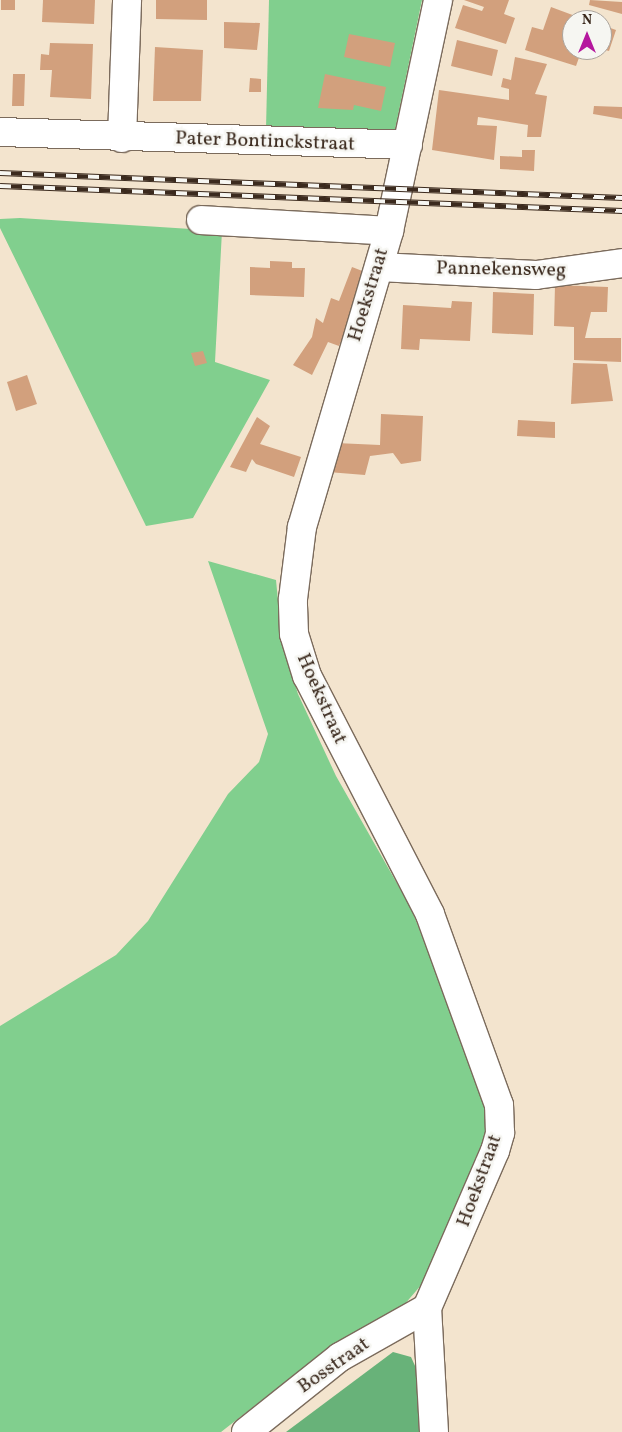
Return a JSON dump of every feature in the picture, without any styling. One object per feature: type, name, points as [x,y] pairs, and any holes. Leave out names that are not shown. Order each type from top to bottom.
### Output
[{"type":"street","points":[[122,138],[127,0]]},
{"type":"street","name":"Hoekstraat","points":[[427,1308],[495,1151],[500,1133],[499,1105],[430,914],[325,717],[294,634],[293,598],[302,528],[389,231],[438,0]]},
{"type":"street","name":"Pater Bontinckstraat","points":[[0,132],[122,138],[408,145]]},
{"type":"street","points":[[201,220],[389,231]]},
{"type":"street","name":"Pannekensweg","points":[[379,266],[536,274],[622,263]]},
{"type":"street","points":[[427,1308],[434,1432]]},
{"type":"street","name":"Bosstraat","points":[[246,1432],[340,1357],[427,1308]]},
{"type":"green space","points":[[269,0],[422,0],[395,130],[385,134],[266,129]]},
{"type":"green space","points":[[20,218],[222,231],[215,362],[270,380],[193,518],[146,526],[0,228],[0,219]]},
{"type":"green space","points":[[208,561],[276,580],[282,642],[298,694],[336,776],[411,908],[476,1074],[487,1114],[485,1136],[422,1284],[404,1305],[324,1352],[221,1432],[0,1432],[0,1026],[116,955],[148,921],[228,794],[259,762],[268,734]]},
{"type":"green space","points":[[393,1352],[411,1357],[416,1368],[419,1432],[286,1432]]},
{"type":"building","points":[[1,0],[15,0],[15,10],[1,10]]},
{"type":"building","points":[[43,0],[95,0],[94,24],[42,22]]},
{"type":"building","points":[[156,0],[207,0],[207,20],[156,19]]},
{"type":"building","points":[[464,0],[509,0],[504,14],[515,18],[506,44],[455,28],[463,5],[482,11],[484,7]]},
{"type":"building","points":[[590,0],[622,2],[622,14],[612,10],[589,5]]},
{"type":"building","points":[[551,7],[562,11],[562,60],[578,60],[576,66],[525,50],[532,27],[543,30]]},
{"type":"building","points":[[224,22],[260,23],[257,50],[224,48]]},
{"type":"building","points":[[612,29],[616,30],[612,42]]},
{"type":"building","points":[[349,34],[395,43],[390,67],[344,57]]},
{"type":"building","points":[[457,40],[498,50],[492,76],[451,66]]},
{"type":"building","points":[[50,43],[93,44],[91,99],[50,97],[52,70],[40,70],[41,54],[49,55]]},
{"type":"building","points":[[155,47],[203,50],[201,101],[153,101]]},
{"type":"building","points":[[515,57],[547,64],[535,94],[547,96],[541,137],[527,137],[528,125],[478,117],[477,125],[497,126],[494,160],[432,150],[439,90],[509,100],[509,89],[501,87],[503,78],[511,80]]},
{"type":"building","points":[[13,74],[25,74],[24,106],[12,106]]},
{"type":"building","points":[[325,74],[386,87],[381,111],[354,105],[353,110],[318,108]]},
{"type":"building","points":[[250,78],[261,79],[261,92],[249,92]]},
{"type":"building","points":[[594,106],[622,107],[622,119],[593,114]]},
{"type":"building","points":[[522,150],[535,150],[534,171],[500,169],[500,156],[522,157]]},
{"type":"building","points":[[270,261],[292,262],[292,268],[305,268],[304,297],[250,295],[250,267],[270,268]]},
{"type":"building","points":[[352,267],[365,272],[343,336],[339,346],[328,342],[312,375],[293,365],[312,337],[316,318],[323,323],[331,298],[339,301]]},
{"type":"building","points":[[555,285],[608,287],[607,312],[591,312],[585,338],[621,338],[621,362],[574,360],[574,327],[554,326]]},
{"type":"building","points":[[493,292],[534,294],[533,335],[492,333]]},
{"type":"building","points":[[452,301],[472,302],[470,341],[420,339],[419,350],[401,349],[403,305],[451,308]]},
{"type":"building","points":[[203,351],[207,363],[195,366],[191,353]]},
{"type":"building","points":[[573,363],[607,364],[613,401],[571,404]]},
{"type":"building","points":[[27,375],[37,404],[16,411],[7,382]]},
{"type":"building","points":[[381,414],[423,416],[421,461],[401,464],[393,453],[370,456],[365,475],[328,472],[336,443],[380,445]]},
{"type":"building","points":[[257,417],[270,426],[260,444],[301,457],[294,477],[256,464],[252,459],[246,472],[230,467]]},
{"type":"building","points":[[518,420],[555,422],[555,438],[517,436]]},
{"type":"railway","points":[[0,173],[622,198]]},
{"type":"railway","points":[[0,186],[622,211]]}]
